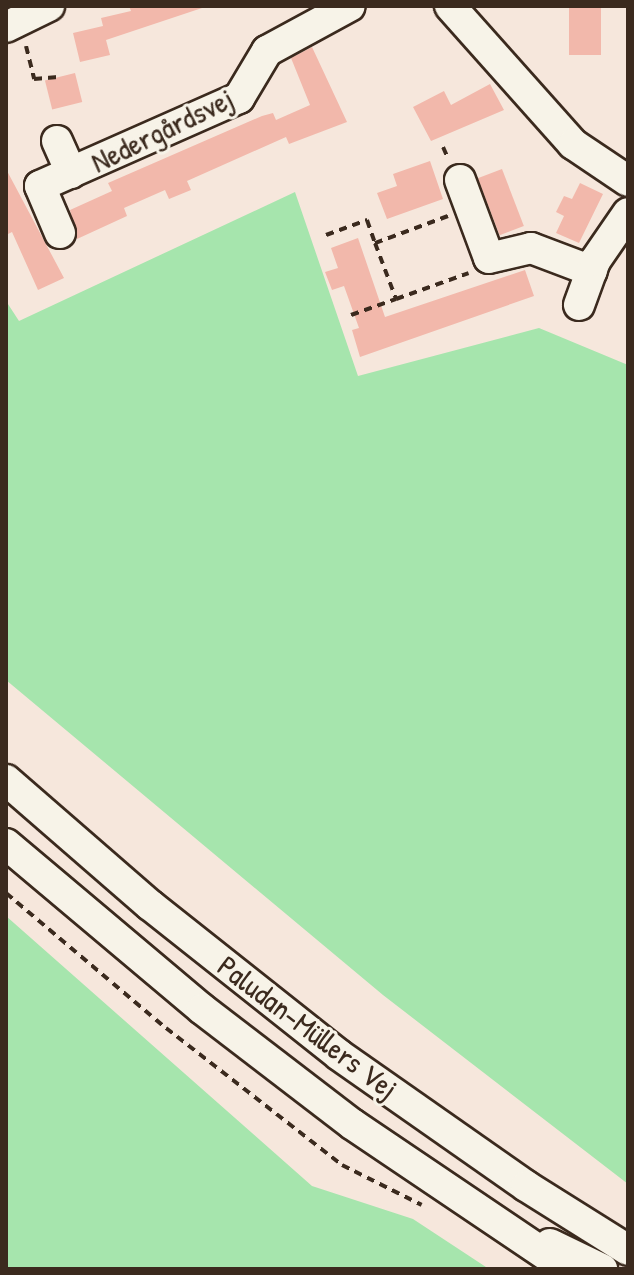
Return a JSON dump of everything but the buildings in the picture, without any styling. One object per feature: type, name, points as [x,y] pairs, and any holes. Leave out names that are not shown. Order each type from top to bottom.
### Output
[{"type":"street","points":[[13,23],[49,6]]},
{"type":"street","name":"Nedergårdsvej","points":[[60,233],[40,186],[239,98],[267,51],[350,6]]},
{"type":"street","points":[[450,6],[573,144],[628,181]]},
{"type":"street","points":[[57,141],[71,173]]},
{"type":"street","points":[[465,194],[489,258],[531,248],[592,271]]},
{"type":"street","points":[[579,305],[592,271],[628,213]]},
{"type":"street","name":"Paludan-Müllers Vej","points":[[6,780],[150,905],[339,1055],[526,1186],[628,1250]]},
{"type":"street","name":"Paludan-Müllers Vej","points":[[6,844],[202,1009],[352,1124],[517,1239],[567,1269]]},
{"type":"street","points":[[517,1239],[563,1246],[602,1269]]},
{"type":"path","points":[[13,23],[34,79],[58,77]]},
{"type":"path","points":[[375,243],[465,194]]},
{"type":"path","points":[[326,235],[367,220],[396,299]]},
{"type":"path","points":[[351,315],[478,270],[489,258]]},
{"type":"path","points":[[6,893],[166,1028],[342,1165],[436,1214]]},
{"type":"green space","points":[[295,192],[358,376],[539,328],[628,365],[628,1184],[383,995],[6,680],[6,301],[19,321]]},
{"type":"green space","points":[[6,916],[312,1186],[413,1219],[489,1269],[6,1269]]}]
